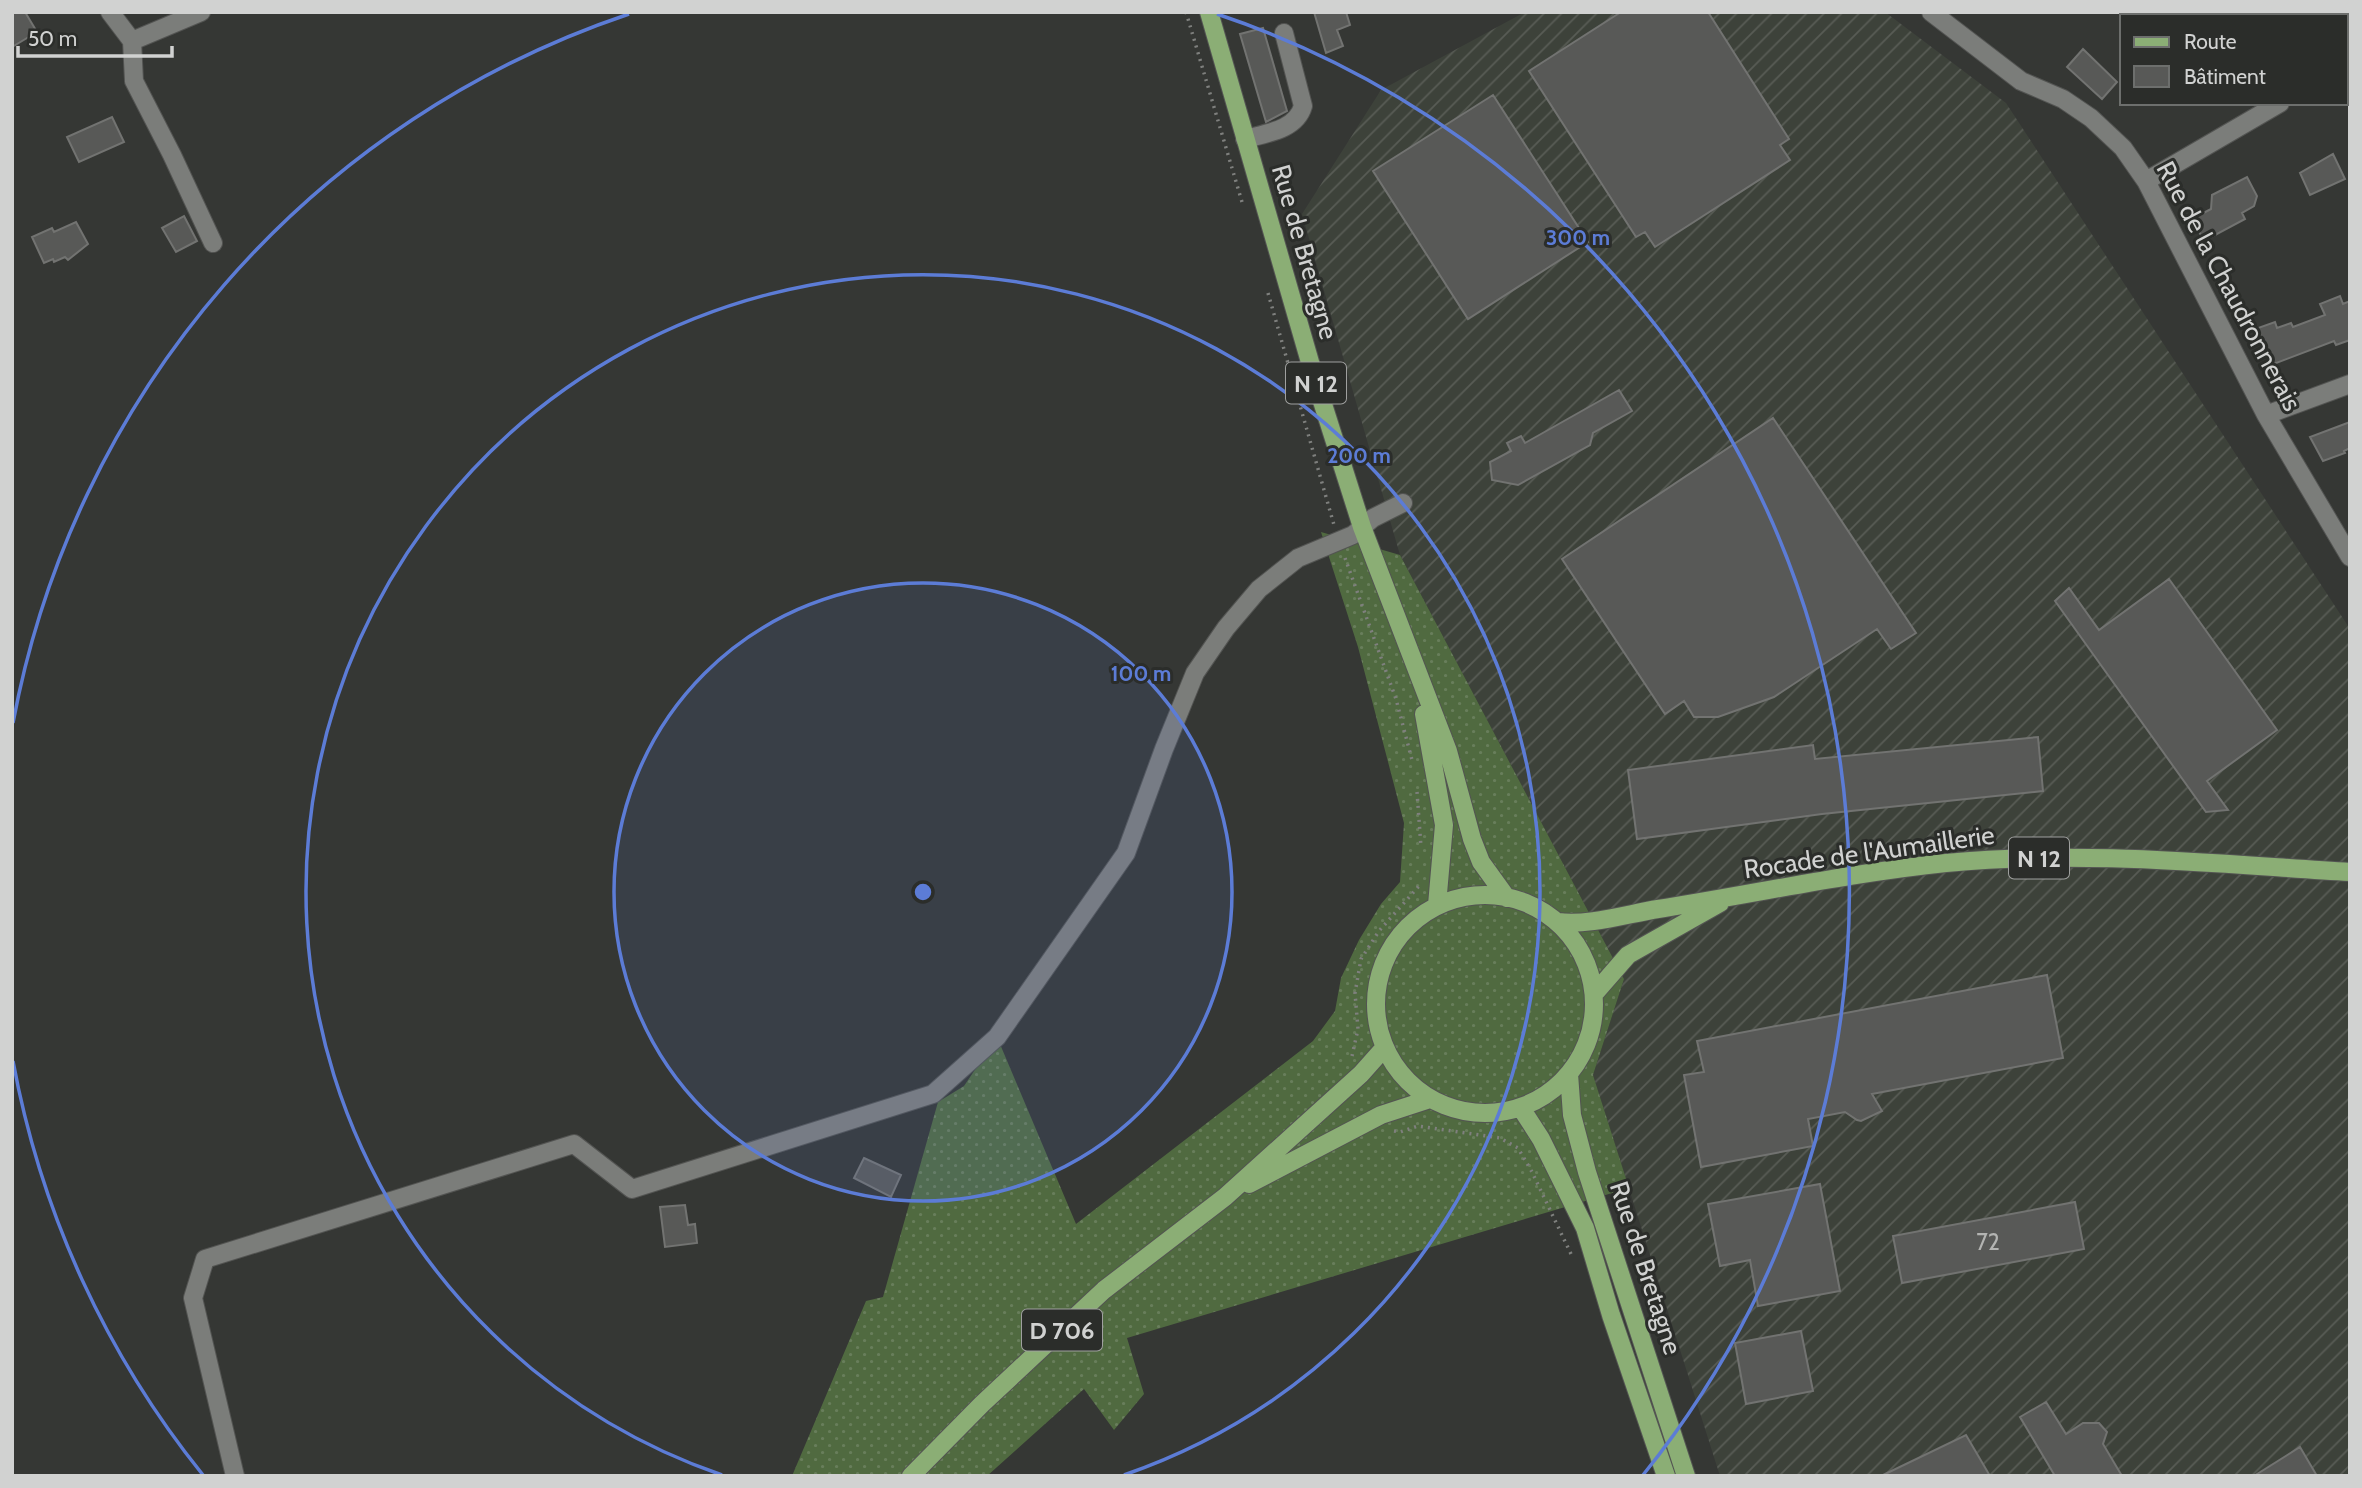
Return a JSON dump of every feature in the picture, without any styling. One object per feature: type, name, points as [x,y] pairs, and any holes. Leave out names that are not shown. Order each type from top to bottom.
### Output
[{"type":"main road","name":"Rue de Bretagne","points":[[1209,12],[1310,364],[1363,527],[1448,751],[1472,839],[1481,862],[1507,898]]},
{"type":"main road","name":"Rue de Bretagne","points":[[1398,623],[1425,720],[1444,825],[1437,905]]},
{"type":"main road","name":"Rocade de l'Aumaillerie","points":[[1558,922],[1576,925],[1616,915],[1946,863],[2035,858],[2139,859],[2350,872]]},
{"type":"main road","points":[[1475,895],[1507,898],[1558,922],[1576,943],[1588,967],[1594,994],[1590,1037],[1569,1074],[1547,1095],[1521,1108],[1490,1114],[1459,1111],[1430,1099],[1409,1084],[1393,1064],[1385,1047],[1375,1010],[1378,978],[1390,948],[1411,923],[1437,905],[1475,895]]},
{"type":"main road","name":"Rocade de l'Aumaillerie","points":[[1594,994],[1628,955],[1731,898]]},
{"type":"main road","name":"D 706","points":[[911,1476],[982,1404],[1104,1290],[1224,1197],[1362,1074],[1385,1047]]},
{"type":"main road","name":"Rue de Bretagne","points":[[1569,1074],[1572,1115],[1587,1172],[1686,1476]]},
{"type":"main road","name":"D 706","points":[[1224,1197],[1381,1115],[1430,1099]]},
{"type":"main road","name":"Rue de Bretagne","points":[[1521,1108],[1541,1139],[1585,1228],[1611,1315],[1666,1476]]},
{"type":"street","points":[[110,12],[132,41],[134,81],[213,243]]},
{"type":"street","points":[[132,41],[201,12]]},
{"type":"street","name":"Rue de la Chaudronnerais","points":[[1931,12],[2021,80],[2063,99],[2091,118],[2123,148],[2146,181],[2266,415],[2350,557]]},
{"type":"street","points":[[1245,139],[1288,127],[1300,116],[1303,106],[1284,33]]},
{"type":"street","points":[[2146,181],[2276,105]]},
{"type":"street","points":[[2266,415],[2350,384]]},
{"type":"street","points":[[235,1476],[193,1298],[205,1259],[574,1144],[632,1189],[933,1094],[997,1037],[1126,853],[1195,673],[1226,628],[1258,589],[1298,558],[1353,535],[1373,518],[1404,503]]},
{"type":"path","points":[[1186,12],[1244,210]]},
{"type":"path","points":[[1267,290],[1338,539],[1392,686],[1414,769]]},
{"type":"path","points":[[1416,781],[1422,860]]},
{"type":"path","points":[[1362,1074],[1352,1056],[1358,1029],[1356,993],[1361,959],[1379,931],[1419,887],[1421,880]]},
{"type":"path","points":[[1381,1115],[1388,1129],[1400,1132],[1418,1126],[1500,1138],[1518,1148],[1576,1264]]},
{"type":"shaded area","points":[[1525,12],[1885,12],[2006,103],[2350,629],[2350,1476],[1720,1476],[1593,1075],[1624,979],[1400,555],[1302,214],[1381,90]]},
{"type":"green space","points":[[1321,532],[1400,555],[1624,979],[1593,1075],[1629,1188],[1127,1338],[1144,1394],[1114,1430],[1084,1389],[987,1476],[792,1476],[866,1301],[883,1297],[938,1102],[964,1086],[997,1037],[1076,1224],[1313,1041],[1335,1011],[1341,978],[1359,940],[1381,904],[1400,882],[1404,823],[1358,647]]},
{"type":"building","points":[[12,12],[25,12],[37,32],[12,47]]},
{"type":"building","points":[[1314,12],[1346,12],[1350,25],[1337,30],[1343,46],[1326,53]]},
{"type":"building","points":[[1621,12],[1708,12],[1789,139],[1780,145],[1790,160],[1655,247],[1645,232],[1636,237],[1529,71]]},
{"type":"building","points":[[1263,28],[1287,111],[1266,122],[1240,34]]},
{"type":"building","points":[[2083,49],[2117,82],[2102,99],[2067,67]]},
{"type":"building","points":[[1493,95],[1588,242],[1468,319],[1373,171]]},
{"type":"building","points":[[112,117],[124,142],[79,162],[67,137]]},
{"type":"building","points":[[2333,154],[2345,179],[2310,195],[2300,173]]},
{"type":"building","points":[[2247,177],[2257,196],[2254,206],[2242,213],[2245,219],[2204,241],[2192,219],[2211,209],[2212,195]]},
{"type":"building","points":[[184,216],[197,241],[176,252],[162,228]]},
{"type":"building","points":[[76,222],[88,244],[68,260],[65,257],[44,263],[32,237],[52,228],[54,232]]},
{"type":"building","points":[[2340,296],[2343,304],[2350,301],[2350,340],[2336,345],[2334,341],[2271,365],[2258,328],[2275,322],[2277,328],[2291,323],[2293,327],[2325,315],[2320,304]]},
{"type":"building","points":[[1619,390],[1632,411],[1593,433],[1590,445],[1518,485],[1492,480],[1490,462],[1511,451],[1507,443],[1521,436],[1525,443]]},
{"type":"building","points":[[1773,418],[1916,633],[1891,649],[1877,629],[1774,697],[1718,717],[1694,717],[1684,701],[1665,714],[1562,559]]},
{"type":"building","points":[[2350,422],[2350,448],[2344,451],[2345,453],[2323,461],[2310,437]]},
{"type":"building","points":[[2169,579],[2277,730],[2207,781],[2228,810],[2206,812],[2055,601],[2069,588],[2099,630]]},
{"type":"building","points":[[2038,737],[2043,791],[1822,814],[1637,839],[1628,770],[1813,745],[1815,759]]},
{"type":"building","points":[[2047,975],[2063,1058],[1872,1094],[1882,1111],[1861,1121],[1845,1112],[1808,1119],[1813,1146],[1701,1167],[1684,1075],[1704,1072],[1697,1041]]},
{"type":"building","points":[[864,1158],[901,1175],[891,1197],[854,1178]]},
{"type":"building","points":[[1820,1184],[1840,1291],[1758,1306],[1750,1260],[1720,1266],[1708,1204]]},
{"type":"building","points":[[2075,1202],[2084,1249],[1902,1283],[1893,1236]]},
{"type":"building","points":[[685,1205],[688,1225],[695,1224],[697,1243],[665,1247],[660,1207]]},
{"type":"building","points":[[1801,1331],[1813,1391],[1746,1404],[1735,1343]]},
{"type":"building","points":[[2046,1402],[2066,1434],[2083,1423],[2099,1423],[2107,1432],[2103,1444],[2122,1476],[2055,1476],[2020,1417]]},
{"type":"building","points":[[1966,1435],[1990,1476],[1881,1476]]},
{"type":"building","points":[[2300,1447],[2317,1476],[2254,1476]]}]
